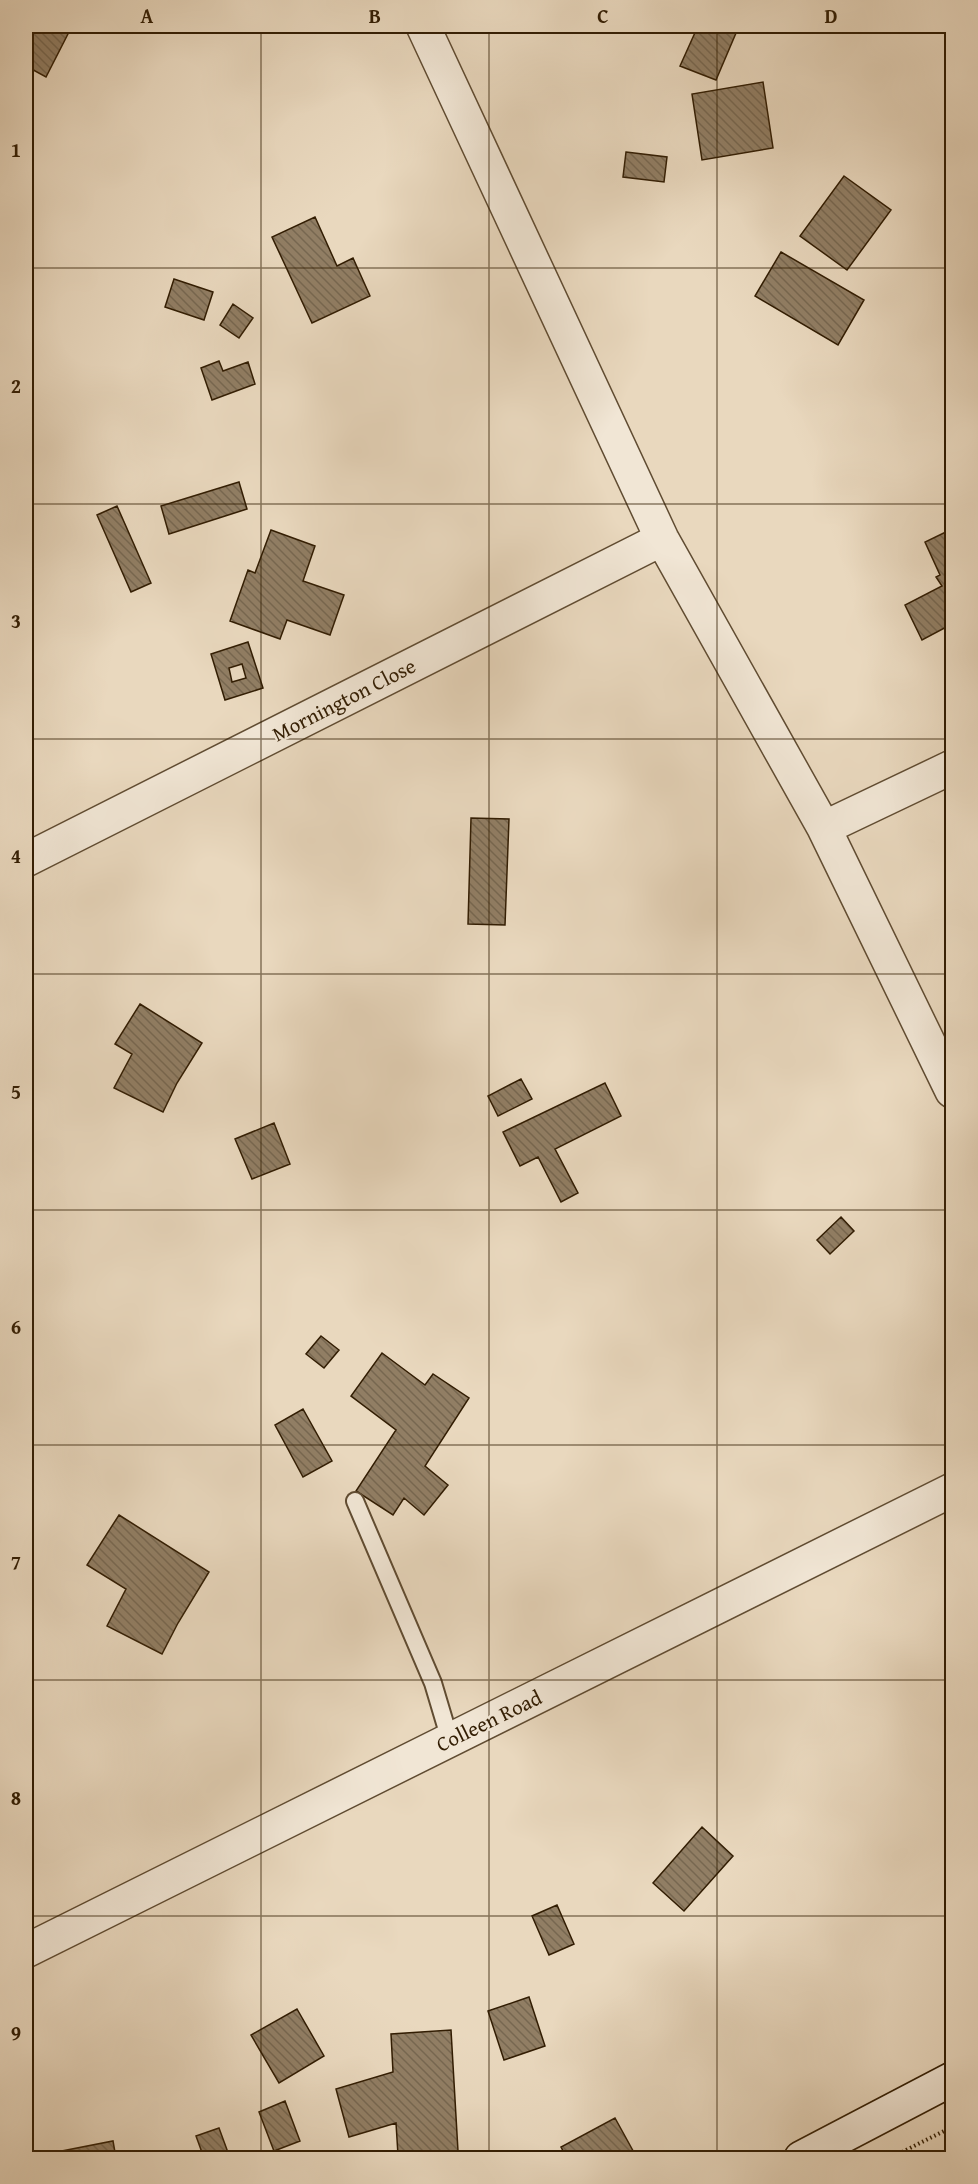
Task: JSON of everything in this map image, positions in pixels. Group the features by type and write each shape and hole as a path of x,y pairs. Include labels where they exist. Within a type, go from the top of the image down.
{"street":[{"path":"423,26 662,540 824,828 952,1090"},
{"name":"Mornington Close","path":"26,860 662,540"},
{"path":"824,828 952,767"},
{"name":"Colleen Road","path":"26,1951 952,1490"},
{"path":"801,2158 952,2079"}],"lane":[{"path":"356,1502 433,1683 450,1740"}],"path":[{"path":"890,2158 952,2127"}],"building":[{"path":"26,26 72,26 46,77 26,66"},
{"path":"698,26 739,26 716,80 680,66"},
{"path":"763,82 773,148 702,160 692,94"},
{"path":"626,152 667,157 664,182 623,177"},
{"path":"844,176 891,210 847,270 800,236"},
{"path":"315,217 337,266 353,258 370,296 312,323 272,237"},
{"path":"781,252 864,300 838,345 755,296"},
{"path":"174,279 213,292 204,320 165,307"},
{"path":"233,304 253,318 239,338 220,325"},
{"path":"219,361 223,371 248,362 255,384 212,400 201,368"},
{"path":"239,482 247,509 169,534 161,506"},
{"path":"117,506 151,583 131,592 97,515"},
{"path":"952,529 952,624 922,640 905,605 942,586 936,577 940,575 925,542"},
{"path":"271,530 315,546 303,581 344,595 330,635 287,620 280,639 230,621 248,570 255,573"},
{"path":"248,642 263,688 225,700 211,654","holes":["242,664 246,678 232,682 229,668"]},
{"path":"471,818 509,819 505,925 468,924"},
{"path":"140,1004 202,1043 177,1083 163,1112 114,1088 132,1054 115,1044"},
{"path":"521,1079 532,1099 498,1116 488,1096"},
{"path":"605,1083 621,1116 555,1149 578,1193 561,1202 538,1157 520,1166 503,1132"},
{"path":"274,1123 290,1164 252,1179 235,1139"},
{"path":"841,1217 854,1231 830,1254 817,1240"},
{"path":"321,1336 339,1350 324,1368 306,1354"},
{"path":"382,1353 425,1385 433,1374 469,1398 425,1466 448,1485 424,1515 404,1498 393,1515 356,1491 396,1430 351,1396"},
{"path":"303,1409 332,1461 303,1477 275,1425"},
{"path":"119,1515 209,1572 162,1654 107,1626 126,1589 87,1565"},
{"path":"702,1827 733,1856 684,1911 653,1883"},
{"path":"557,1905 574,1944 549,1955 532,1916"},
{"path":"529,1997 545,2046 504,2060 488,2011"},
{"path":"297,2009 324,2056 279,2083 251,2035"},
{"path":"451,2030 458,2151 398,2155 396,2123 349,2137 336,2089 393,2072 391,2034"},
{"path":"285,2101 300,2141 274,2151 259,2112"},
{"path":"615,2118 637,2158 567,2158 561,2147"},
{"path":"219,2128 230,2158 204,2158 196,2136"},
{"path":"113,2141 116,2158 26,2158"}]}
